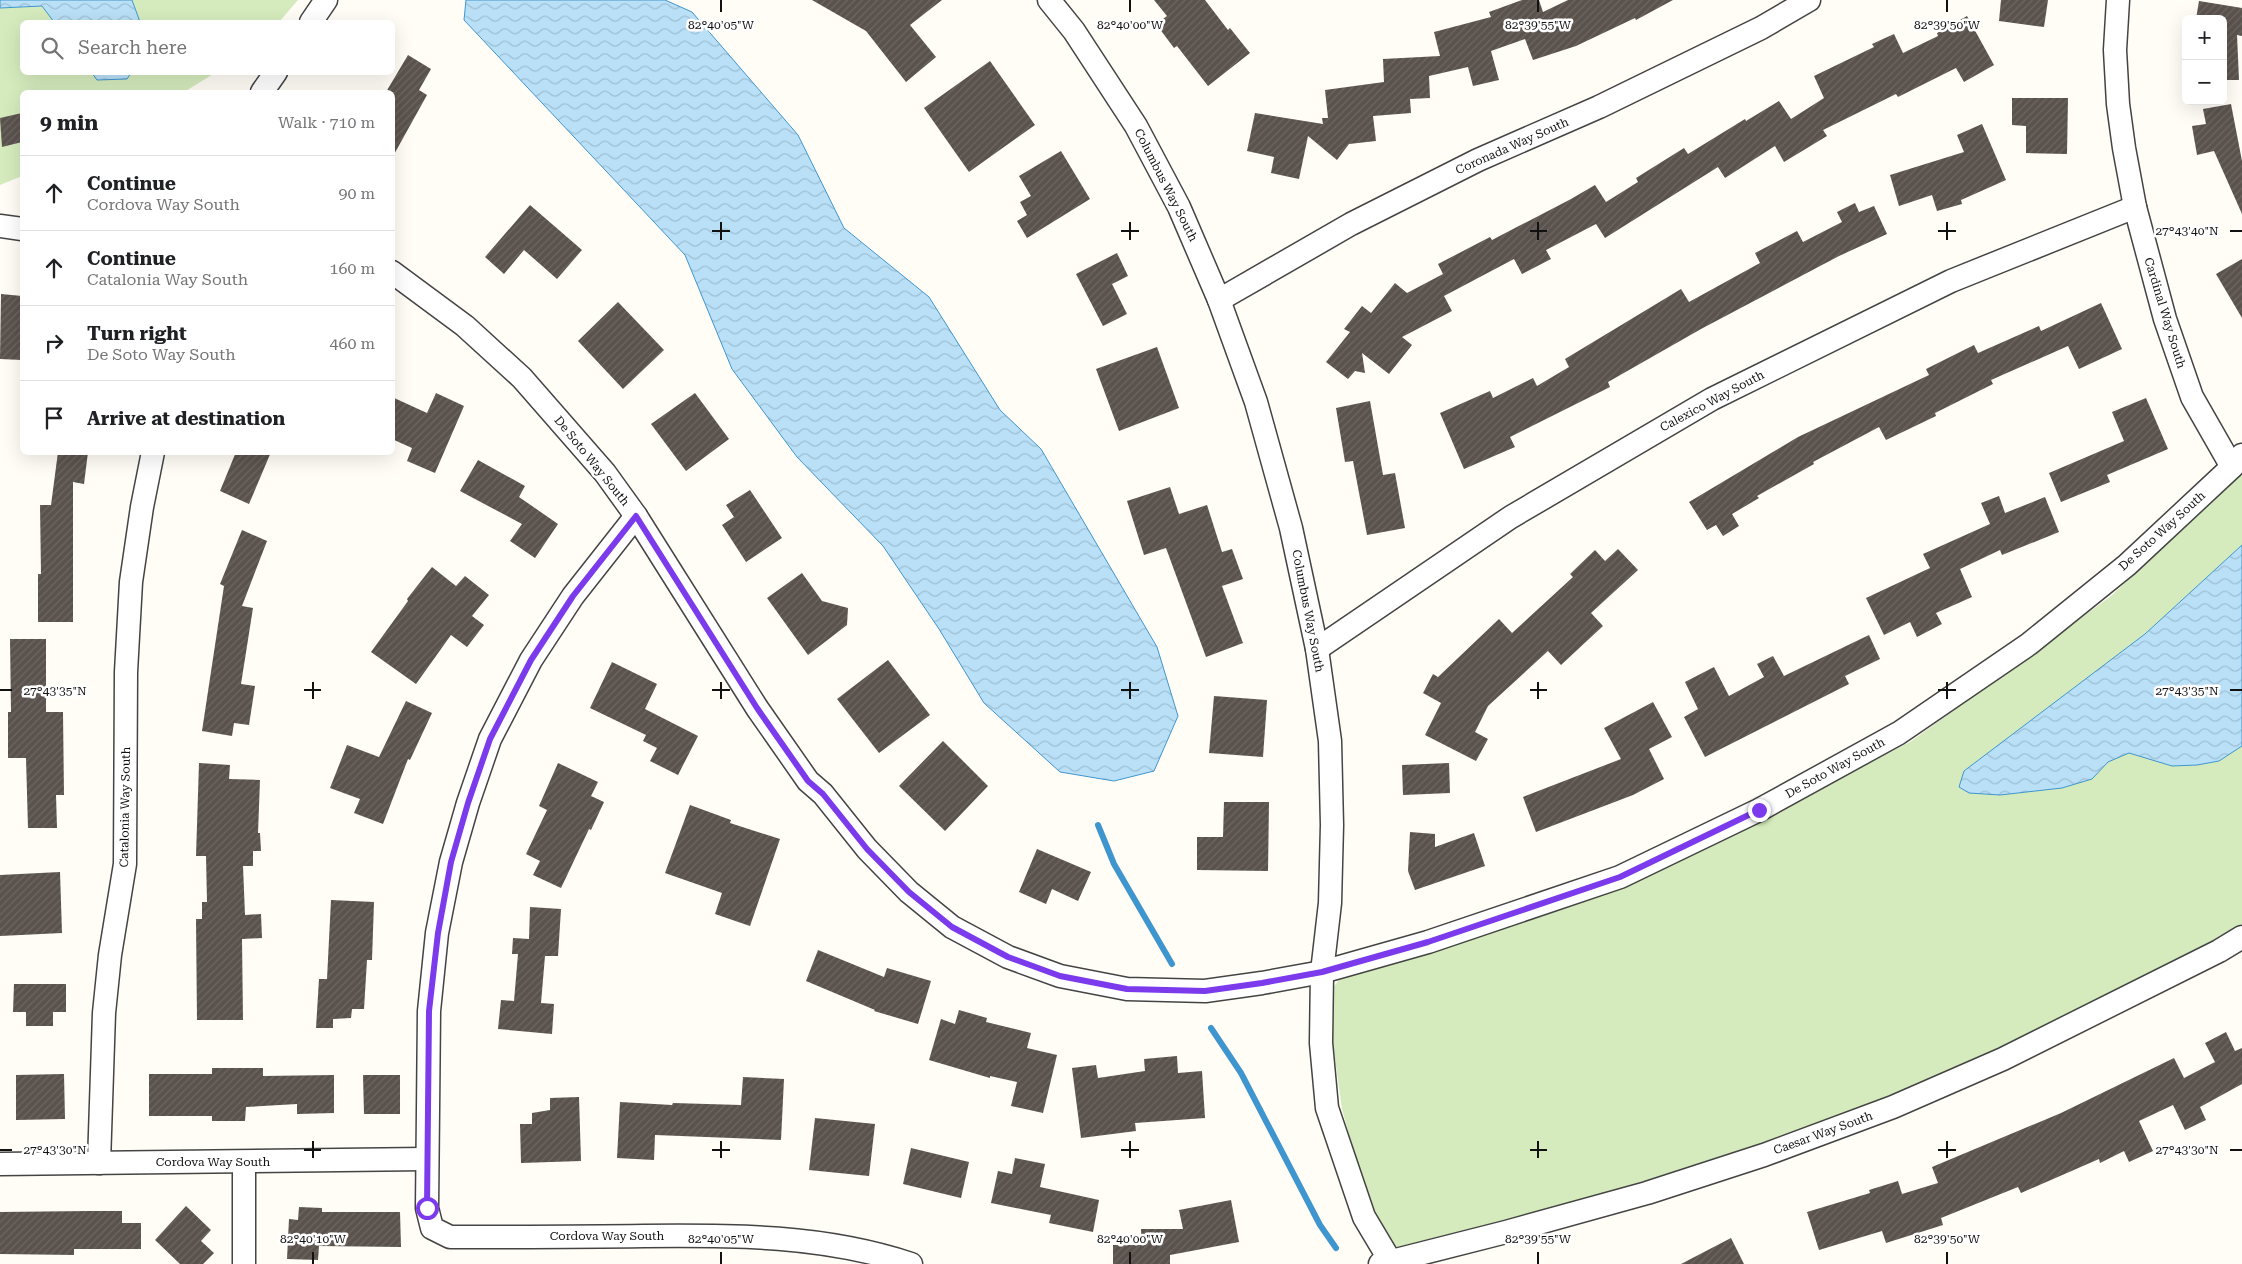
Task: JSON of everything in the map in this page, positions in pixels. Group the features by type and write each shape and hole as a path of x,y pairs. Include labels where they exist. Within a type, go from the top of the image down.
{"street":[{"path":"312,20 326,0"},
{"name":"Columbus Way South","path":"1049,0 1074,31 1136,126 1180,207 1220,300 1256,402 1289,519 1317,649 1330,740 1332,826 1330,903 1322,972 1321,1043 1327,1108 1364,1217 1387,1263"},
{"name":"Coronada Way South","path":"1220,300 1368,215 1478,160 1599,107 1710,53 1761,28 1809,0"},
{"name":"Cardinal Way South","path":"2118,0 2115,50 2118,104 2124,148 2135,206 2164,319 2192,397 2237,461"},
{"path":"263,90 274,75"},
{"name":"Calexico Way South","path":"1317,649 1511,517 1712,399 1951,281 2135,206"},
{"path":"0,226 20,229"},
{"name":"De Soto Way South","path":"395,274 465,326 522,378 605,473 636,516 757,708 808,781 823,794 879,862 909,892 952,927 1008,957 1060,976 1127,989 1205,991 1322,972 1428,942 1620,877 1759,810 1898,733 2029,644 2126,565 2237,461"},
{"name":"Catalonia Way South","path":"99,1163 104,1013 110,955 125,864 126,672 132,582 142,507 152,455"},
{"name":"Cordova Way South","path":"636,516 568,604 531,660 490,739 468,803 451,862 438,933 429,1011 426,1159 427,1208 432,1228 450,1238 730,1236 813,1241 886,1256 911,1264"},
{"name":"Caesar Way South","path":"1387,1263 1647,1193 1764,1155 1893,1107 2011,1055 2219,951 2242,937"},
{"name":"Cordova Way South","path":"0,1164 426,1159"},
{"path":"244,1162 244,1264"}],"green space":[{"path":"132,0 298,0 281,20 139,20"},
{"path":"42,6 52,20 20,20 20,75 94,75 98,80 127,79 130,75 212,75 187,90 20,90 20,177 0,185 0,8"},
{"path":"2242,468 2242,924 2214,941 2014,1040 1933,1078 1832,1120 1708,1163 1646,1182 1394,1248 1375,1215 1373,1205 1361,1178 1342,1109 1332,1038 1332,989 1342,976 1734,834 1910,742 2111,596"}],"water":[{"path":"0,0 132,0 139,20 52,20 42,6 0,8"},
{"path":"466,0 665,0 692,12 798,135 844,228 929,297 1000,410 1041,449 1157,647 1178,716 1154,771 1114,781 1060,772 984,703 939,629 883,546 797,457 732,369 685,255 464,20"},
{"path":"93,75 130,75 127,79 97,80"},
{"path":"2242,545 2242,746 2219,761 2197,765 2172,766 2129,753 2108,762 2092,779 2062,788 2000,795 1969,793 1959,787 1964,771 2145,634"}],"building":[{"path":"812,0 942,0 910,25 936,57 906,82 866,31"},
{"path":"1154,0 1205,0 1228,30 1230,28 1250,53 1208,86 1177,46 1174,48 1156,24 1167,16"},
{"path":"1522,0 1539,0 1543,12 1568,0 1673,0 1636,20 1635,18 1576,46 1533,60 1525,39 1491,51 1499,80 1473,86 1468,67 1429,76 1430,98 1410,99 1411,113 1373,116 1376,141 1349,144 1337,160 1308,136 1299,179 1271,173 1274,157 1247,151 1255,113 1323,124 1322,118 1328,118 1325,90 1384,82 1383,59 1440,56 1434,32 1491,17 1489,12"},
{"path":"2001,0 2048,0 2044,27 1999,21"},
{"path":"2199,1 2242,8 2242,36 2237,35 2239,80 2227,80 2227,15 2197,15"},
{"path":"1967,16 1994,65 1964,82 1956,68 1898,97 1896,94 1823,130 1827,136 1784,162 1775,146 1725,178 1718,167 1605,238 1596,224 1546,250 1551,259 1522,274 1514,259 1444,296 1452,311 1402,337 1412,345 1389,374 1362,353 1365,373 1355,371 1348,379 1326,362 1350,332 1344,329 1362,306 1371,313 1395,283 1407,293 1443,274 1438,264 1490,237 1492,240 1595,185 1606,202 1638,182 1636,178 1684,148 1688,154 1745,119 1746,121 1779,101 1791,119 1824,98 1814,76 1874,47 1872,44 1894,34 1903,53 1938,36 1937,33"},
{"path":"408,55 431,69 419,90 427,95 395,153 395,90 387,90"},
{"path":"990,61 1035,125 969,172 924,108"},
{"path":"2012,98 2068,98 2067,154 2026,153 2026,126 2012,125"},
{"path":"2231,104 2242,161 2242,214 2214,151 2197,155 2192,126 2206,124 2203,109"},
{"path":"20,113 20,142 2,147 0,118"},
{"path":"1982,124 2006,180 1961,200 1962,204 1937,211 1932,195 1899,206 1890,175 1964,152 1957,135"},
{"path":"1061,151 1090,199 1027,238 1017,221 1027,215 1020,202 1031,196 1019,176"},
{"path":"1855,203 1859,212 1874,206 1887,234 1839,256 1701,329 1608,382 1610,387 1510,437 1515,447 1464,469 1440,413 1490,391 1493,398 1533,378 1537,386 1569,367 1565,359 1681,289 1689,302 1760,263 1755,253 1797,231 1803,242 1842,222 1837,212"},
{"path":"530,205 582,250 557,279 524,250 504,274 485,257"},
{"path":"1117,253 1128,276 1112,284 1127,314 1103,326 1076,274"},
{"path":"2242,259 2242,318 2216,274"},
{"path":"1,294 20,296 20,360 0,359"},
{"path":"618,302 664,350 623,389 578,341"},
{"path":"2101,303 2122,349 2079,369 2068,346 1991,380 1993,384 1935,413 1936,416 1886,440 1879,427 1813,462 1814,464 1757,496 1759,498 1732,514 1739,526 1723,536 1716,525 1707,530 1689,502 1798,437 1929,375 1926,369 1974,345 1978,353 2039,326 2041,331"},
{"path":"1157,347 1179,408 1119,431 1096,369"},
{"path":"436,393 464,406 435,473 407,461 412,448 395,440 395,398 427,413"},
{"path":"695,393 729,439 686,471 651,424"},
{"path":"2146,398 2168,449 2107,475 2110,482 2061,502 2049,473 2124,441 2112,412"},
{"path":"1370,401 1383,475 1395,473 1405,528 1367,535 1353,461 1345,462 1336,408"},
{"path":"58,455 88,455 84,484 73,482 73,622 38,622 38,574 41,574 40,505 51,505"},
{"path":"235,455 270,455 249,504 220,491"},
{"path":"478,460 525,486 519,497 558,524 535,558 510,541 522,524 460,491"},
{"path":"1170,487 1179,514 1207,505 1222,552 1232,549 1243,579 1222,586 1243,643 1206,657 1166,548 1144,555 1127,501"},
{"path":"750,490 782,538 746,562 722,525 734,517 726,505"},
{"path":"1999,496 2005,513 2045,497 2059,532 2002,555 2000,550 1960,569 1972,597 1936,613 1942,624 1917,637 1910,622 1884,635 1866,598 1930,568 1923,554 1990,524 1981,503"},
{"path":"242,530 267,541 242,606 253,608 241,684 255,686 249,725 234,723 232,736 202,731 224,586 220,584"},
{"path":"1618,549 1638,570 1591,613 1603,626 1561,665 1548,651 1488,706 1475,732 1488,739 1476,761 1425,735 1441,703 1423,693 1433,674 1438,677 1499,619 1512,633 1573,577 1570,574 1595,550 1605,561"},
{"path":"432,567 456,586 465,576 489,595 472,616 484,625 467,647 451,635 416,684 371,652 408,601 407,599"},
{"path":"802,573 822,601 848,608 847,625 808,655 767,598"},
{"path":"1869,635 1880,659 1845,676 1849,684 1705,757 1684,717 1698,709 1685,682 1714,667 1729,696 1764,677 1757,664 1773,656 1784,676"},
{"path":"10,639 46,639 46,712 63,712 64,795 56,795 57,828 28,828 26,758 8,758 8,712 11,712"},
{"path":"888,660 930,715 879,753 837,699"},
{"path":"612,662 657,684 645,709 698,736 678,775 650,761 657,748 643,741 646,735 590,708"},
{"path":"1214,696 1267,700 1263,757 1209,753"},
{"path":"406,701 432,713 410,760 408,759 383,824 354,813 360,799 330,788 347,745 379,757"},
{"path":"1653,702 1672,737 1649,749 1664,779 1633,795 1536,832 1523,797 1621,759 1604,728"},
{"path":"943,741 988,786 945,831 899,786"},
{"path":"199,763 230,765 229,779 260,780 258,833 260,833 261,851 253,851 253,866 243,866 245,915 261,914 262,938 242,939 243,1020 197,1020 196,919 202,919 202,902 207,902 206,856 196,856"},
{"path":"558,763 598,782 591,796 604,802 561,888 533,875 540,861 526,854 547,810 539,806"},
{"path":"1449,763 1450,793 1403,795 1402,765"},
{"path":"1224,802 1269,802 1268,871 1197,870 1197,837 1223,837"},
{"path":"690,805 731,820 730,823 780,839 750,926 715,914 722,893 665,873"},
{"path":"1410,832 1435,834 1435,847 1474,833 1485,866 1415,890 1408,871"},
{"path":"1037,849 1091,872 1078,901 1052,889 1046,904 1019,892"},
{"path":"60,872 62,933 0,936 0,875"},
{"path":"331,900 374,902 372,960 367,960 364,1009 352,1009 351,1018 333,1019 333,1028 316,1028 319,979 327,979"},
{"path":"530,907 561,909 558,956 545,956 541,1003 554,1004 552,1034 498,1029 501,1000 514,1001 518,954 512,954 513,938 529,939"},
{"path":"818,950 884,977 887,968 931,981 918,1024 874,1011 806,981"},
{"path":"14,984 66,984 66,1012 53,1012 53,1026 26,1026 26,1012 13,1012"},
{"path":"959,1010 987,1018 986,1022 1031,1033 1027,1048 1057,1055 1043,1113 1011,1106 1017,1082 990,1076 990,1078 929,1060 941,1019 955,1024"},
{"path":"2226,1032 2235,1051 2242,1048 2242,1084 2200,1107 2206,1120 2185,1130 2173,1105 2139,1121 2153,1151 2129,1162 2124,1151 2100,1163 2099,1159 2021,1193 2018,1187 1941,1218 1943,1225 1886,1243 1882,1231 1819,1250 1807,1212 1870,1193 1869,1190 1898,1181 1902,1194 1938,1183 1932,1167 2061,1113 2174,1058 2184,1078 2215,1062 2205,1043"},
{"path":"1177,1056 1178,1073 1202,1071 1205,1118 1135,1123 1136,1131 1081,1138 1072,1068 1096,1065 1098,1078 1145,1071 1144,1059"},
{"path":"212,1068 263,1068 263,1076 334,1075 334,1113 297,1114 297,1104 246,1107 245,1121 212,1121 212,1116 149,1116 149,1074 212,1074"},
{"path":"64,1074 65,1119 16,1120 16,1075"},
{"path":"363,1075 400,1075 400,1114 364,1114"},
{"path":"743,1077 784,1079 781,1140 655,1135 654,1160 617,1158 620,1102 672,1105 673,1103 741,1105"},
{"path":"579,1097 581,1161 521,1163 520,1124 532,1124 532,1113 550,1110 550,1098"},
{"path":"815,1118 875,1124 869,1176 809,1170"},
{"path":"911,1148 969,1162 961,1198 903,1184"},
{"path":"1015,1158 1045,1164 1040,1187 1099,1200 1093,1232 1049,1223 1051,1215 991,1203 998,1171 1012,1174"},
{"path":"1231,1200 1239,1242 1170,1255 1170,1264 1113,1264 1113,1245 1142,1245 1141,1229 1183,1229 1179,1210"},
{"path":"186,1206 211,1230 201,1241 214,1253 203,1264 180,1264 155,1240"},
{"path":"299,1207 322,1208 322,1212 400,1212 401,1247 319,1246 318,1260 287,1259 289,1219 298,1220"},
{"path":"122,1211 122,1223 141,1223 141,1249 74,1249 74,1255 0,1254 0,1212"},
{"path":"1731,1238 1744,1264 1681,1264"}],"waterway":[{"path":"1098,825 1114,864 1172,964"},
{"path":"1211,1028 1241,1073 1320,1225 1336,1248"}],"route":[{"path":"427,1208 429,1011 438,933 451,862 468,803 490,739 531,660 573,596 636,516 757,708 808,781 823,794 867,849 909,892 952,927 1008,957 1060,976 1127,989 1205,991 1322,972 1428,942 1620,877 1759,810"}]}
